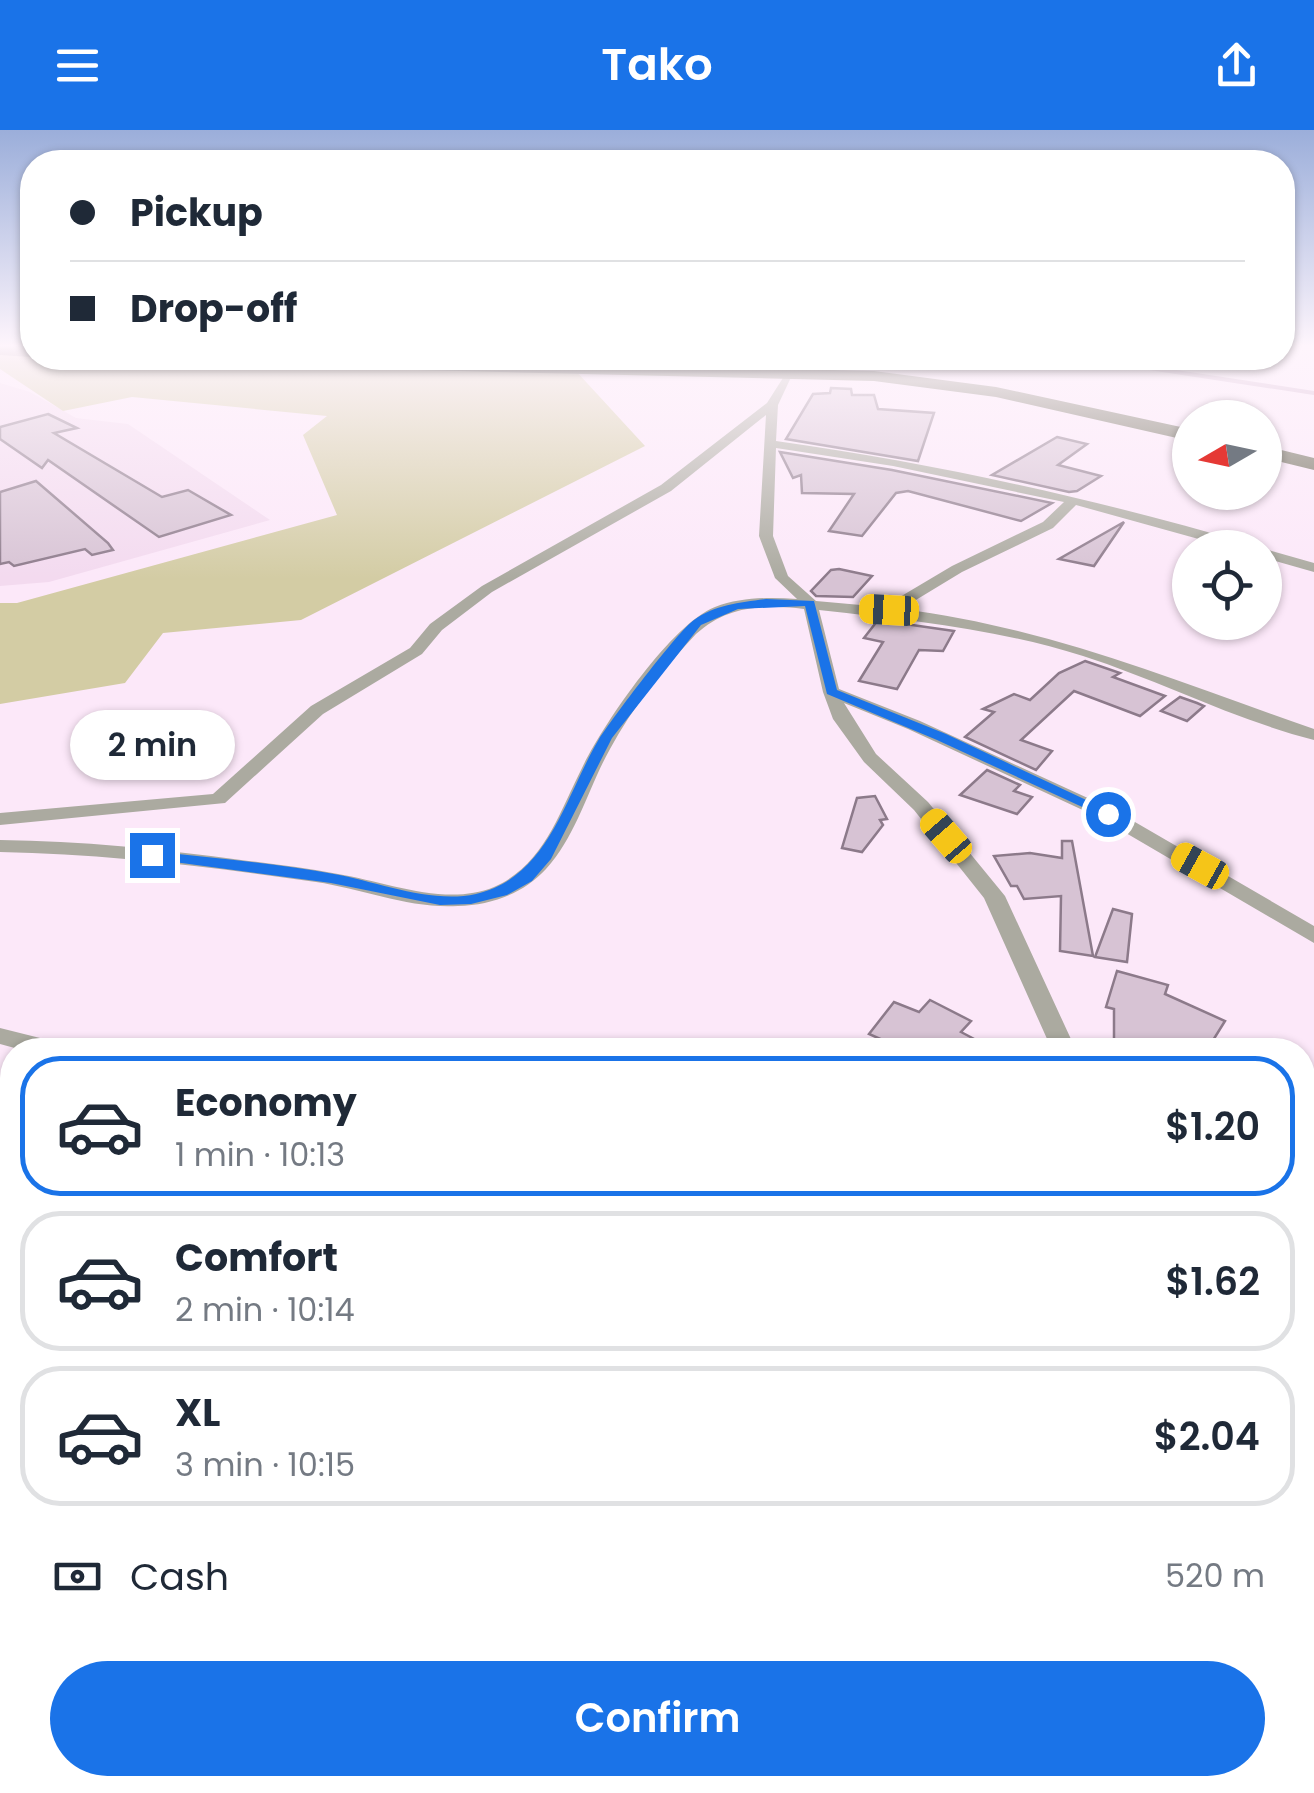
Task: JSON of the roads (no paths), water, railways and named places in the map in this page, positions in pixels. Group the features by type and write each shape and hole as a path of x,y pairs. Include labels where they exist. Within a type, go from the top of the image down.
{"highway":[{"path":"1136,424 1172,431"},
{"path":"1282,456 1314,464"}],"street":[{"path":"0,820 218,799 317,710 416,650 436,627 487,589 666,488 748,424"},
{"path":"772,424 767,523 770,552 782,578 810,603 831,692 854,738 921,806 994,896 1059,1038"},
{"path":"773,444 924,466 1074,499 1184,530"},
{"path":"889,610 956,570 1048,525 1074,499"},
{"path":"1282,558 1314,568"},
{"path":"0,846 61,846 183,858 331,878 440,900 471,900 501,892 526,878 546,856 606,738 697,622 736,606 810,603 889,610 1002,629 1063,645 1314,736"},
{"path":"831,692 962,746 1108,814 1314,936"}]}
